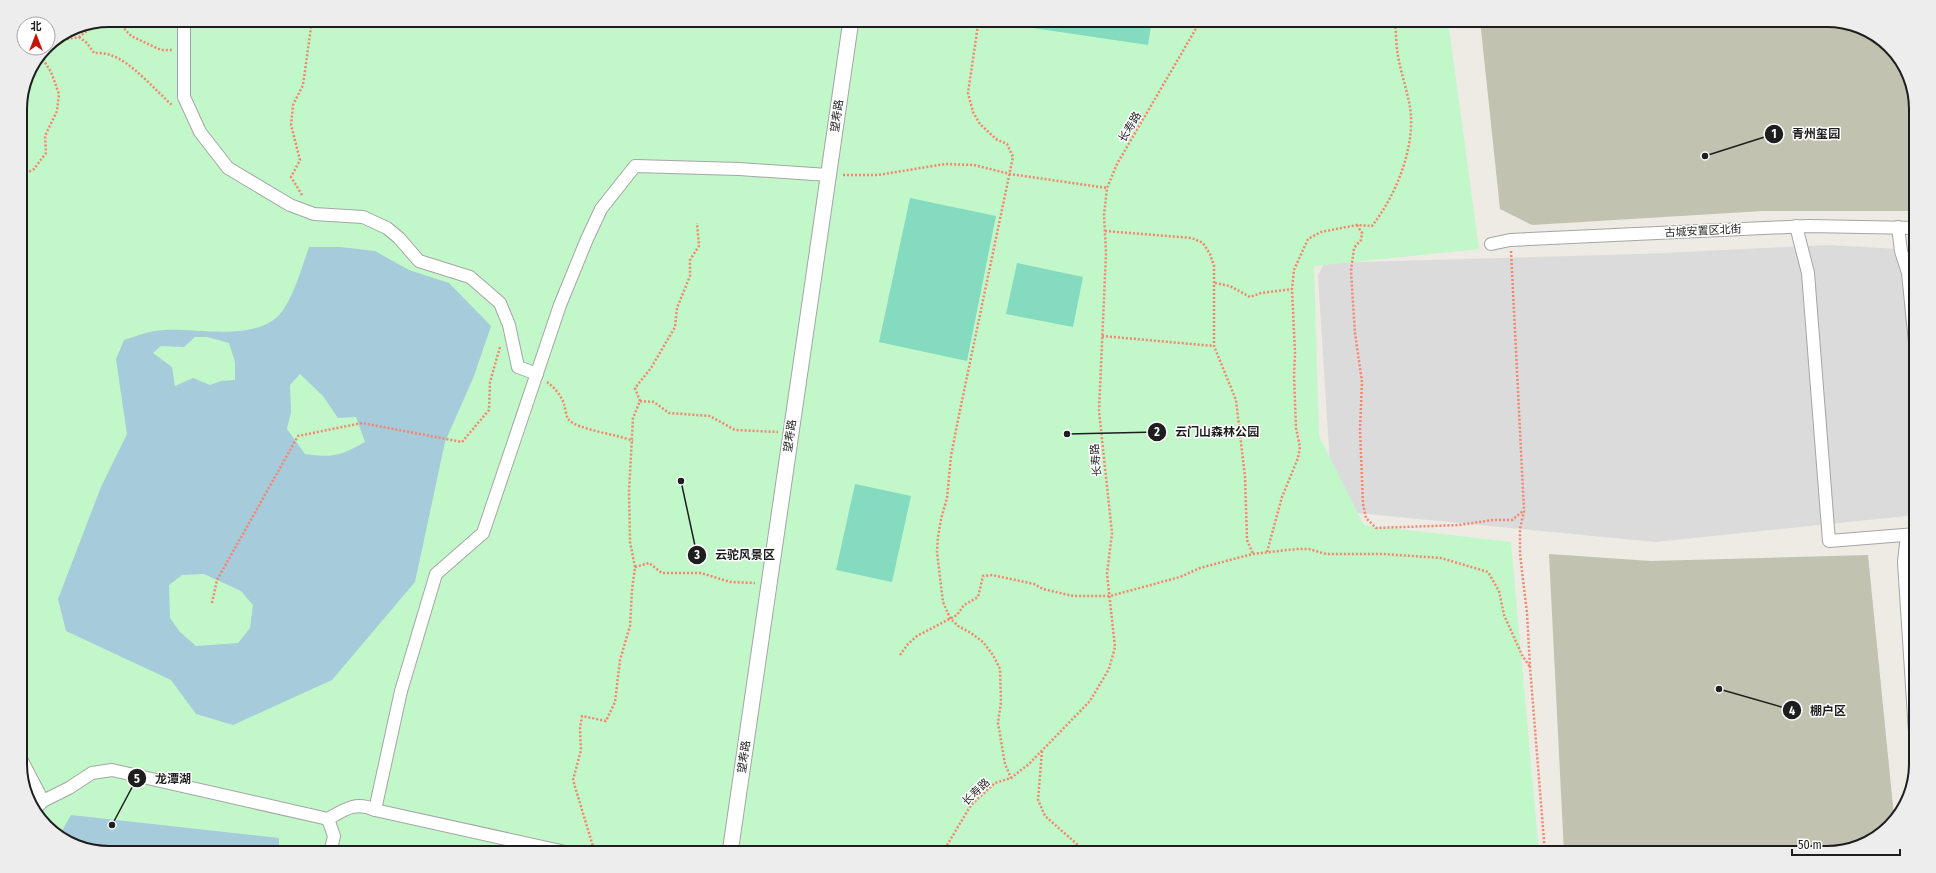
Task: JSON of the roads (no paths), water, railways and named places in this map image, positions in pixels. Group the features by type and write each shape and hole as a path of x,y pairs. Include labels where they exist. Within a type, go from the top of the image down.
{"street":[{"path":"184,27 184,97 200,132 228,168 290,205 314,214 363,217 387,228 399,238 419,261 470,277 500,303 509,325 518,367 537,374"},
{"name":"望寿路","path":"731,846 850,27"},
{"path":"375,810 401,691 436,574 483,533 560,305 601,209 636,166 739,169 828,175"},
{"path":"1796,226 1808,273 1829,541 1909,535"},
{"name":"古城安置区北街","path":"1491,244 1510,240 1796,226 1909,228"},
{"path":"1898,227 1901,251 1908,273 1909,283"},
{"path":"1909,543 1904,562 1909,640"},
{"path":"38,806 43,801 69,788 92,773 112,770 328,819 350,806 367,806 375,810 538,846"},
{"path":"27,771 43,801"},
{"path":"328,819 334,836 332,846"}],"water":[{"path":"309,247 341,247 375,251 409,270 449,283 491,326 474,376 445,442 415,582 332,680 233,725 196,714 171,680 66,631 58,599 101,487 127,434 116,359 124,340 160,330 231,332 262,326 275,319 285,307 296,285","holes":["195,337 207,337 229,343 235,362 235,380 221,381 210,385 193,378 175,386 172,367 153,353 161,346 184,347","300,374 323,396 338,418 356,417 365,442 336,455 323,456 305,454 287,429 291,412 290,385","204,574 241,591 253,605 250,628 238,643 196,646 180,632 170,618 169,585 182,575"]},
{"path":"71,815 279,838 279,846 104,846 78,840 62,831"}],"place":[{"name":"青州玺园","path":"1705,156"},
{"name":"云门山森林公园","path":"1067,434"},
{"name":"云驼风景区","path":"681,481"},
{"name":"棚户区","path":"1719,689"},
{"name":"龙潭湖","path":"112,825"}]}
